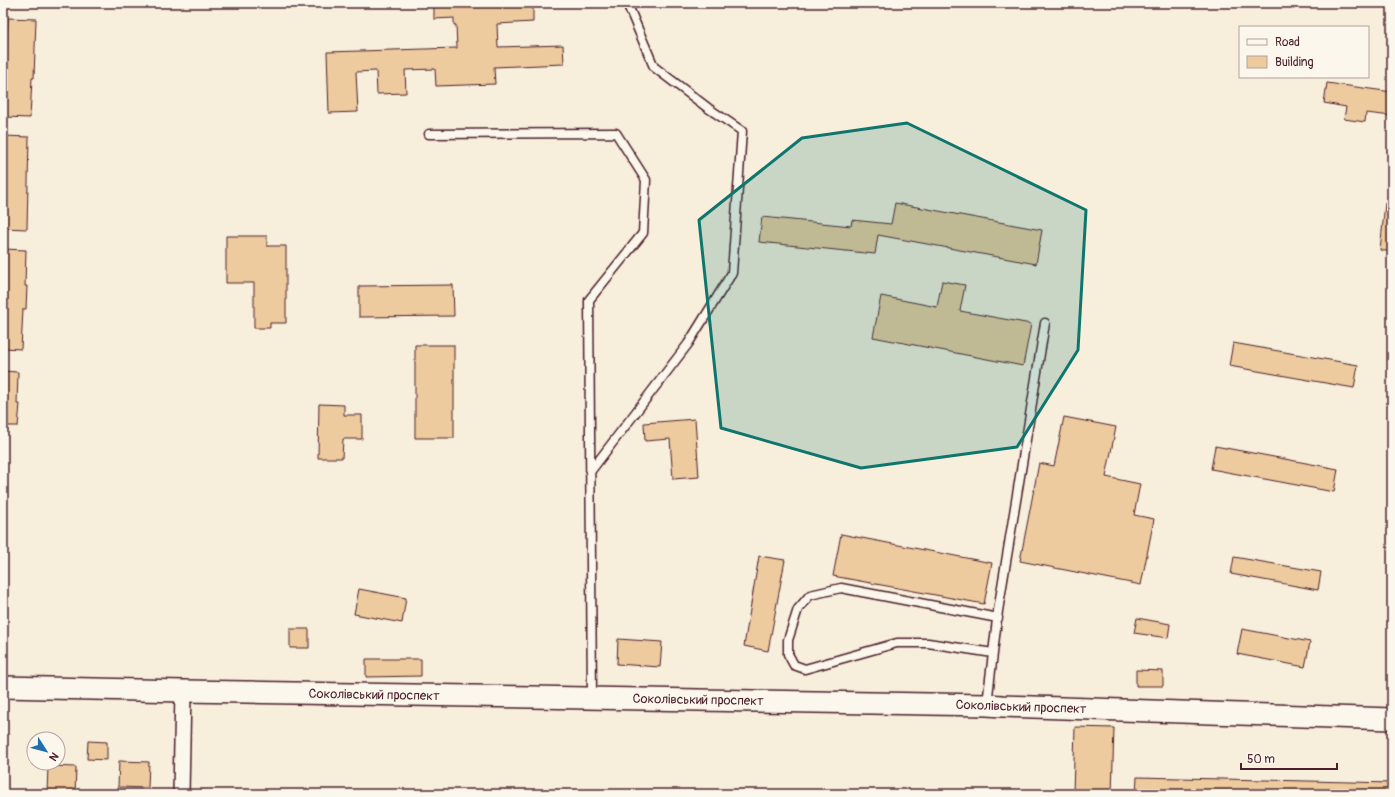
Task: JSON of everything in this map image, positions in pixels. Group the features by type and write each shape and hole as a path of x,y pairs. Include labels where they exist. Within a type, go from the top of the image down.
{"street":[{"name":"Соколівський проспект","path":"3,687 987,705 1010,707 1392,719"},
{"path":"181,794 183,691"}],"lane":[{"path":"590,472 688,344 732,272 742,131 708,108 654,67 627,3"},
{"path":"429,134 616,133 646,180 643,233 589,300 592,698"},
{"path":"987,705 998,618 1045,323"},
{"path":"993,653 928,643 897,643 805,669 794,666 788,654 788,640 798,609 810,595 841,588 998,618"}],"highlighted area":[{"path":"907,123 1086,210 1078,350 1017,447 861,468 721,428 699,220 802,138"}],"building":[{"path":"434,3 533,3 533,22 497,24 498,47 563,45 564,64 494,67 495,84 436,86 435,69 405,70 406,93 377,94 376,71 356,72 358,112 329,113 327,52 457,48 456,25 454,25 454,18 434,19"},
{"path":"8,18 36,19 34,78 32,78 30,118 4,117"},
{"path":"1327,83 1392,92 1392,116 1366,113 1365,122 1344,119 1346,107 1324,103"},
{"path":"3,136 29,137 27,229 3,228"},
{"path":"895,203 1042,230 1036,264 878,235 875,254 759,242 762,217 851,226 852,220 891,224"},
{"path":"1385,203 1392,204 1392,252 1380,250"},
{"path":"226,236 267,236 267,246 286,246 286,323 270,323 270,328 254,328 254,283 226,283"},
{"path":"3,249 26,250 26,309 23,309 21,349 3,348"},
{"path":"942,281 965,285 960,311 1031,324 1023,366 873,337 881,296 937,307"},
{"path":"453,285 454,316 359,317 359,286"},
{"path":"1233,343 1358,365 1354,388 1229,366"},
{"path":"415,345 454,345 454,438 415,438"},
{"path":"3,371 18,372 17,404 20,404 18,426 3,426"},
{"path":"319,404 344,405 344,415 362,415 362,439 343,439 342,458 318,458"},
{"path":"1064,417 1116,427 1106,477 1140,484 1134,515 1154,519 1141,585 1020,561 1039,463 1054,466"},
{"path":"695,419 699,477 673,479 670,439 645,441 644,423"},
{"path":"1215,446 1338,469 1334,492 1211,469"},
{"path":"841,534 992,563 984,604 833,576"},
{"path":"759,556 785,560 768,651 744,646"},
{"path":"1234,557 1321,572 1318,590 1231,574"},
{"path":"359,589 406,598 402,623 354,614"},
{"path":"1137,618 1170,624 1168,638 1134,633"},
{"path":"290,629 309,629 309,648 290,648"},
{"path":"1242,629 1310,642 1305,667 1237,654"},
{"path":"618,639 662,642 660,667 617,664"},
{"path":"366,659 421,659 421,676 366,677"},
{"path":"1136,670 1163,671 1163,686 1136,686"},
{"path":"1075,727 1114,728 1112,794 1073,794"},
{"path":"88,741 107,742 107,760 87,759"},
{"path":"119,761 149,762 148,788 118,787"},
{"path":"66,767 76,767 75,794 47,793 48,771 66,771"},
{"path":"1137,777 1392,783 1392,794 1136,794"}]}
